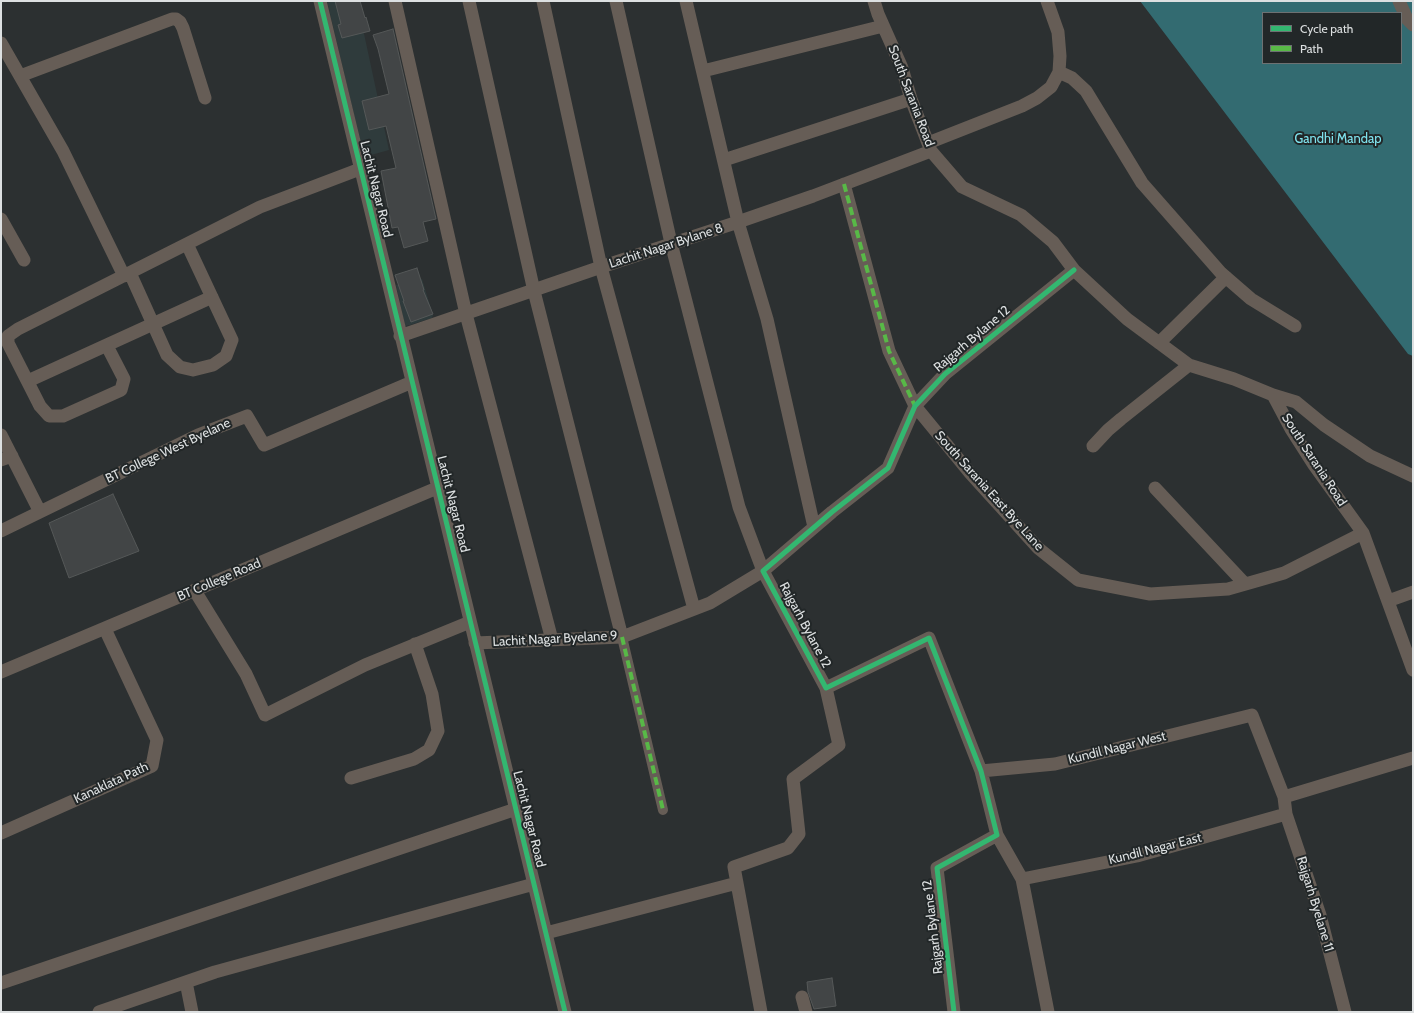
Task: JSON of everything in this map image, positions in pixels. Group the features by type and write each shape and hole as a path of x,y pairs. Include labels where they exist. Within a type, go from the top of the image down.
{"street":[{"name":"Lachit Nagar Road","path":"320,1 565,1012"},
{"path":"395,1 466,314 552,640"},
{"path":"469,1 534,291 622,637 663,810"},
{"path":"543,1 601,267 694,609"},
{"path":"616,1 672,243 738,507 763,570"},
{"path":"686,1 738,222 767,319 814,527"},
{"name":"South Sarania Road","path":"874,1 883,26 902,68 911,99 929,147 962,186 1021,215 1053,242 1074,270 1127,319 1189,365 1234,379 1273,395 1291,429 1314,465 1363,533 1413,670"},
{"path":"1047,1 1058,32 1060,56 1059,72 1072,78 1086,91 1142,183 1198,248 1226,277 1251,299 1295,326"},
{"path":"1399,1 1407,19 1413,25"},
{"path":"20,76 172,19 176,19 180,22 183,28 205,98"},
{"path":"703,71 883,26"},
{"path":"1,43 63,151 154,325 167,355 180,367 193,370 213,365 226,356 232,340 187,244"},
{"name":"Lachit Nagar Bylane 8","path":"400,336 738,222 844,184 1022,106 1037,98 1051,87 1059,72"},
{"path":"724,160 911,99"},
{"path":"107,346 124,379 121,390 63,416 50,416 40,406 8,343 8,336 18,329 260,207 360,169"},
{"name":"South Sarania East Bye Lane","path":"844,184 889,351 915,406 970,473 1038,548 1078,580 1150,594 1228,590 1284,572 1363,533"},
{"path":"1,219 24,260"},
{"name":"Rajgarh Bylane 12","path":"954,1012 937,868 997,835 981,771 929,638 826,688 763,570 888,468 915,406 944,374 1074,270"},
{"path":"1159,343 1226,277"},
{"path":"28,381 212,298"},
{"path":"1094,446 1108,430 1189,365"},
{"name":"BT College West Byelane","path":"1,531 198,435 248,416 264,445 412,382"},
{"path":"1273,395 1296,402 1324,424 1370,456 1413,476"},
{"path":"1,435 6,458 40,512"},
{"name":"BT College Road","path":"1,672 437,488"},
{"path":"1155,488 1245,584"},
{"name":"Lachit Nagar Byelane 9","path":"475,643 622,637 710,603 763,570"},
{"path":"194,591 246,674 265,715 366,664 470,622"},
{"path":"1388,601 1413,592"},
{"name":"Kanaklata Path","path":"1,833 152,766 157,740 105,629"},
{"path":"350,778 414,759 428,750 438,731 432,694 415,644"},
{"path":"761,1012 734,867 788,848 799,834 793,779 839,745 826,688"},
{"name":"Kundil Nagar West","path":"981,771 1055,764 1252,715"},
{"name":"Rajgarh Byelane 11","path":"1252,715 1284,797 1286,814 1320,915 1345,1012"},
{"path":"1284,797 1413,758"},
{"path":"1,982 516,809"},
{"name":"Kundil Nagar East","path":"1022,879 1137,856 1286,814"},
{"path":"997,835 1022,879 1048,1012"},
{"path":"546,933 737,883"},
{"path":"99,1012 215,972 534,884"},
{"path":"186,982 192,1012"},
{"path":"802,997 806,1012"}],"shaded area":[{"path":"327,1 357,1 389,150 364,157"},
{"path":"422,279 433,315 432,318 405,326 396,285"}],"green space":[{"name":"Gandhi Mandap","path":"1140,1 1413,1 1413,356 1408,354"}],"building":[{"path":"335,1 360,1 370,31 342,38 338,25 341,24"},
{"path":"393,29 436,219 423,222 428,241 404,248 398,227 392,228 381,171 396,168 386,126 369,130 362,101 389,94 373,35"},
{"path":"417,268 423,290 433,314 411,322 395,275"},
{"path":"113,494 139,551 69,578 49,523"},
{"path":"832,978 836,1006 814,1009 808,992 807,982"}],"marked path":[{"path":"844,184 889,351 915,406"},
{"path":"622,637 663,810"}],"cycle path":[{"path":"320,1 565,1012"},
{"path":"954,1012 937,868 997,835 981,771 929,638 826,688 763,571 832,512 888,468 915,406 945,374 1074,270"}]}
